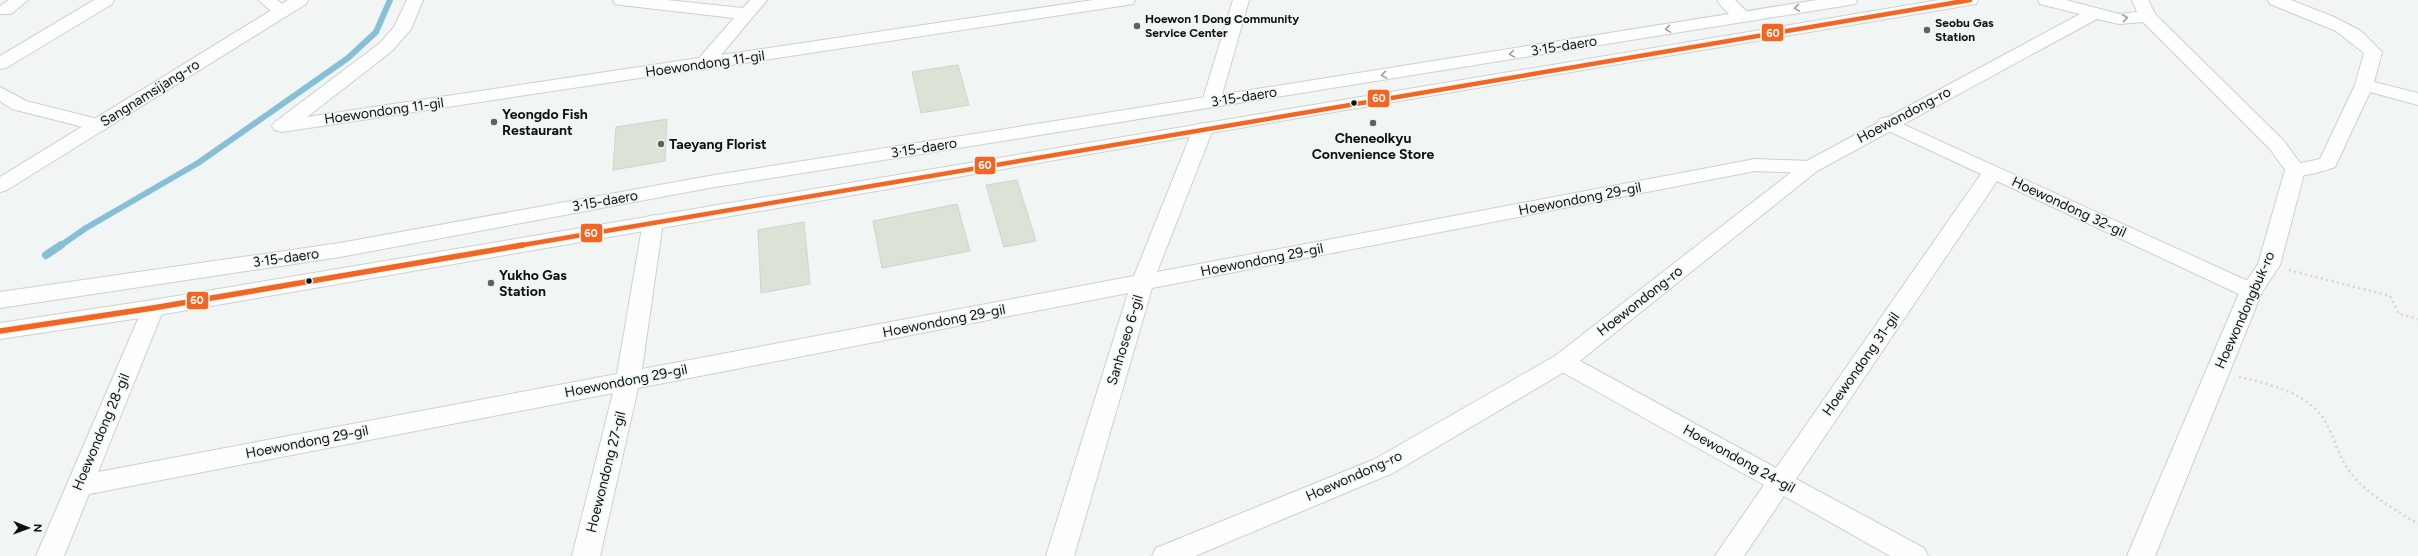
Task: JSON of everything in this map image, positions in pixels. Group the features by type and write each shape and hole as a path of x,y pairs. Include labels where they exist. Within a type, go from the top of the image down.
{"main road":[{"path":"5,10 20,0"},
{"path":"0,64 106,0"},
{"path":"266,0 282,11"},
{"name":"Sangnamsijang-ro","path":"0,186 300,0"},
{"name":"Hoewondong 11-gil","path":"415,0 402,29 386,47 282,126 703,65 1073,4 1127,0"},
{"path":"621,0 747,14"},
{"path":"703,65 759,0"},
{"path":"1211,102 1241,0"},
{"path":"1725,0 1743,17"},
{"name":"3·15-daero","path":"0,300 340,250 709,182 1849,0"},
{"name":"3·15-daero","path":"0,332 153,308 1292,113 1970,0"},
{"path":"2046,0 2119,19 2143,8 2276,145 2295,170 2312,168 2328,162 2364,85 2373,52 2368,45 2349,32 2276,0"},
{"name":"Hoewondong-ro","path":"1166,556 1384,466 1563,362 1810,167 1887,124 2095,13"},
{"path":"2364,85 2418,99"},
{"path":"0,93 19,105 99,125"},
{"name":"Hoewondong 32-gil","path":"1887,124 2251,291"},
{"name":"Sanhoseo 6-gil","path":"1060,556 1142,283 1203,129"},
{"name":"Hoewondong 29-gil","path":"79,486 1755,165 1810,167"},
{"name":"Hoewondongbuk-ro","path":"2141,556 2251,291 2269,265 2295,170"},
{"name":"Hoewondong 31-gil","path":"1729,556 1993,172"},
{"name":"Hoewondong 27-gil","path":"586,556 628,381 653,222"},
{"name":"Hoewondong 28-gil","path":"50,556 153,308"},
{"name":"Hoewondong 24-gil","path":"1563,362 1914,556"}],"path":[{"path":"2269,265 2390,296 2399,314 2418,319"},
{"path":"2217,372 2242,377 2290,394 2313,405 2322,415 2340,456 2350,474 2418,524"}],"building":[{"path":"958,65 969,105 921,113 912,72"},
{"path":"667,119 665,161 613,170 616,127"},
{"path":"1017,180 1036,241 1004,247 986,185"},
{"path":"957,204 970,251 882,268 873,221"},
{"path":"804,222 810,284 761,293 758,230"}],"waterway":[{"path":"60,246 86,228 198,163 348,58 376,32 390,0"},
{"path":"46,255 61,245"}],"transit line":[{"name":"60","path":"0,331 153,308 1292,113 1970,0"}],"place":[{"name":"Hoewon 1 Dong Community Service Center","path":"1137,26"},
{"name":"Seobu Gas Station","path":"1927,30"},
{"name":"Yeongdo Fish Restaurant","path":"494,122"},
{"name":"Cheneolkyu Convenience Store","path":"1373,123"},
{"name":"Taeyang Florist","path":"661,144"},
{"name":"Yukho Gas Station","path":"491,283"}]}
